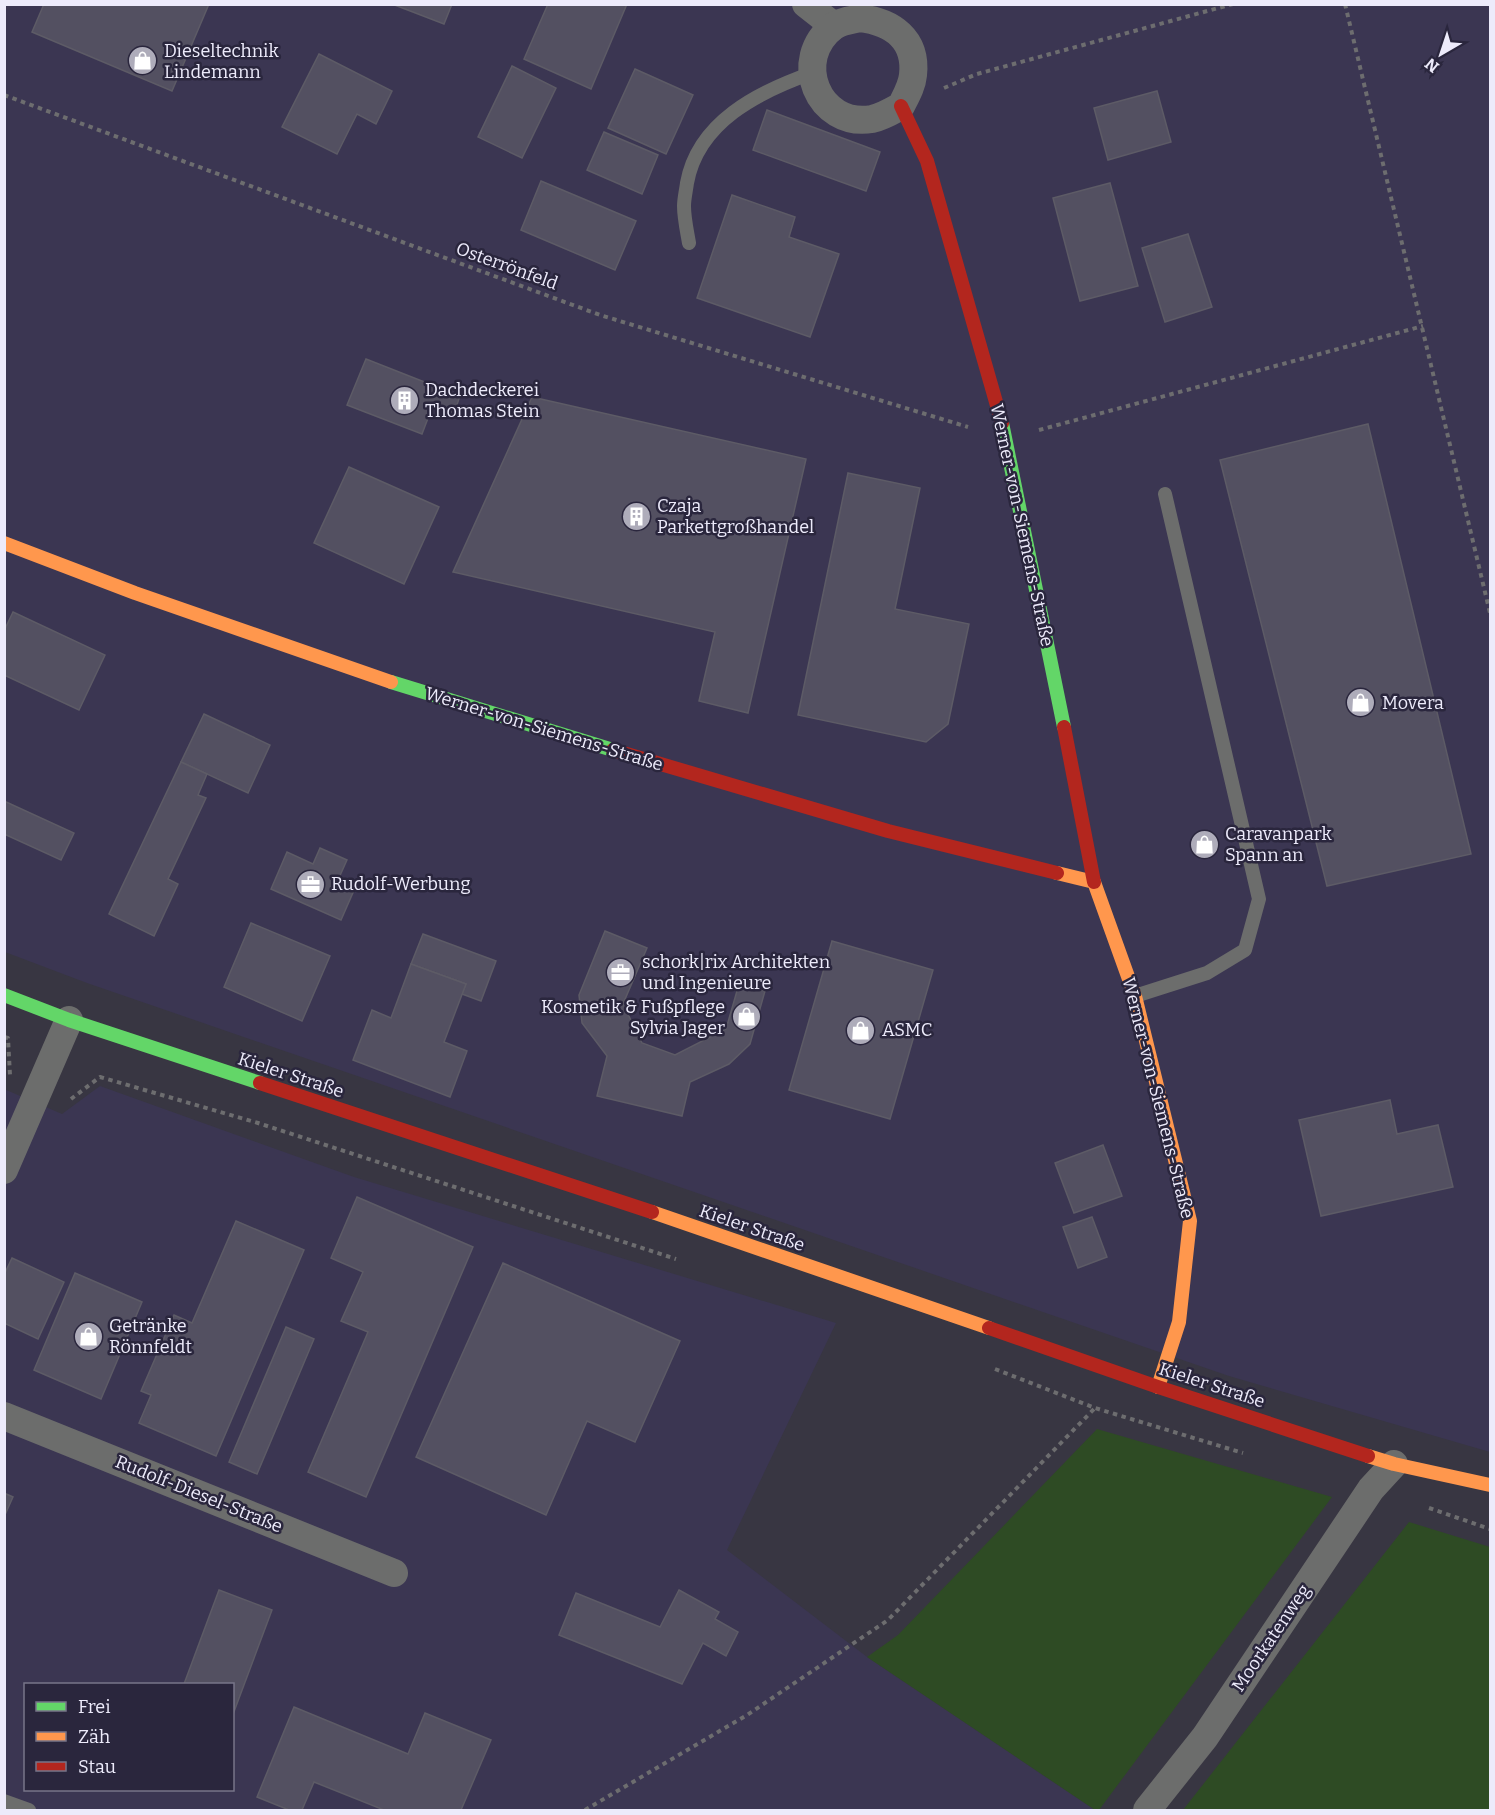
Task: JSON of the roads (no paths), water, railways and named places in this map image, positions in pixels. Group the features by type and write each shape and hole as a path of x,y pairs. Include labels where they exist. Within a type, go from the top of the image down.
{"street":[{"path":"806,4 834,26"},
{"path":"860,18 878,20 893,28 906,40 913,58 913,76 901,106 872,119 854,119 839,114 825,103 815,88 812,73 813,55 821,39 834,26 860,18"},
{"name":"Werner-von-Siemens-Straße","path":"901,106 927,161 1007,439 1094,882 1136,996 1190,1221 1179,1322 1158,1387"},
{"name":"Werner-von-Siemens-Straße","path":"4,543 135,593 391,682 888,831 1094,882"},
{"name":"Kieler Straße","path":"4,995 69,1020 646,1210 1158,1387 1394,1464 1491,1485"},
{"path":"4,1170 69,1020"},
{"name":"Rudolf-Diesel-Straße","path":"4,1416 394,1573"},
{"name":"Moorkatenweg","path":"1147,1810 1205,1737 1371,1489 1394,1464"}],"lane":[{"path":"689,243 684,205 689,174 701,144 730,114 762,93 812,73"},
{"path":"1136,996 1207,973 1245,950 1259,898 1165,494"},
{"path":"4,1801 29,1810"}],"place":[{"name":"Dieseltechnik Lindemann","path":"143,61"},
{"name":"Dachdeckerei Thomas Stein","path":"404,400"},
{"name":"Czaja Parkettgroßhandel","path":"636,516"},
{"name":"Movera","path":"1361,703"},
{"name":"Caravanpark Spann an","path":"1204,844"},
{"name":"Rudolf-Werbung","path":"310,884"},
{"name":"schork|rix Architekten und Ingenieure","path":"621,972"},
{"name":"Kosmetik & Fußpflege Sylvia Jager","path":"746,1017"},
{"name":"ASMC","path":"861,1030"},
{"name":"Getränke Rönnfeldt","path":"88,1336"}]}
